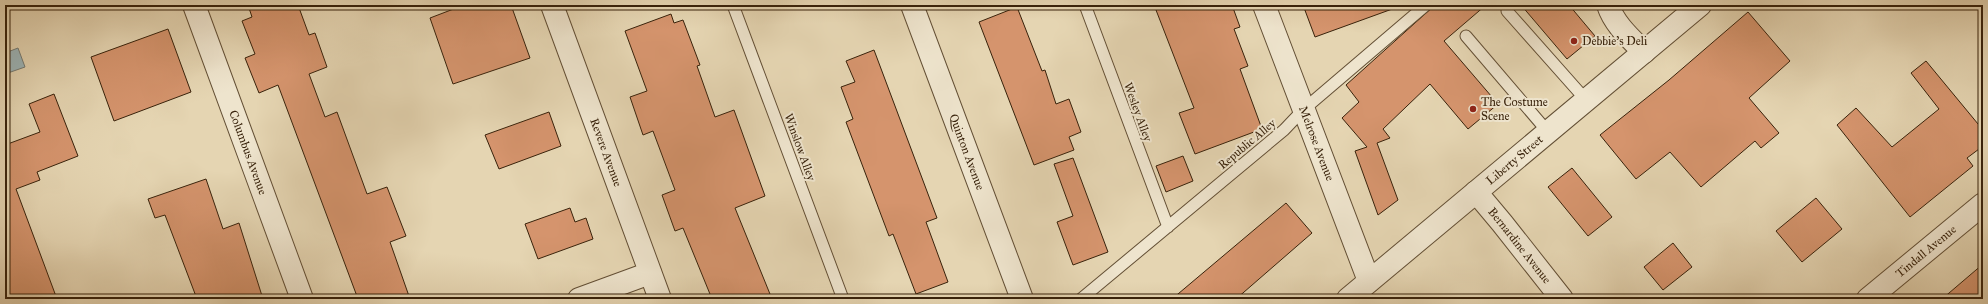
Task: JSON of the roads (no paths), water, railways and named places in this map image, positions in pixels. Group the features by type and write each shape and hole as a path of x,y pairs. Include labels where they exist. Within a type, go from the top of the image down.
{"street":[{"name":"Columbus Avenue","path":"194,5 302,299"},
{"name":"Revere Avenue","path":"552,5 660,299"},
{"name":"Quinton Avenue","path":"912,5 1022,299"},
{"name":"Melrose Avenue","path":"1264,5 1369,282"},
{"path":"1608,5 1610,14 1621,29 1644,52"},
{"name":"Liberty Street","path":"1348,299 1700,5"},
{"name":"Bernardine Avenue","path":"1476,192 1562,299"},
{"name":"Tindall Avenue","path":"1868,299 1983,204"},
{"path":"579,299 650,273"}],"lane":[{"name":"Winslow Alley","path":"733,5 843,299"},
{"name":"Wesley Alley","path":"1085,5 1168,227"},
{"name":"Republic Alley","path":"1081,299 1284,130 1304,110 1426,5"},
{"path":"1507,11 1586,100"},
{"path":"1466,36 1548,132"}],"water":[{"path":"18,48 25,67 5,74 5,53"}],"place":[{"name":"Debbie's Deli","path":"1574,41"},
{"name":"The Costume Scene","path":"1473,109"}]}
